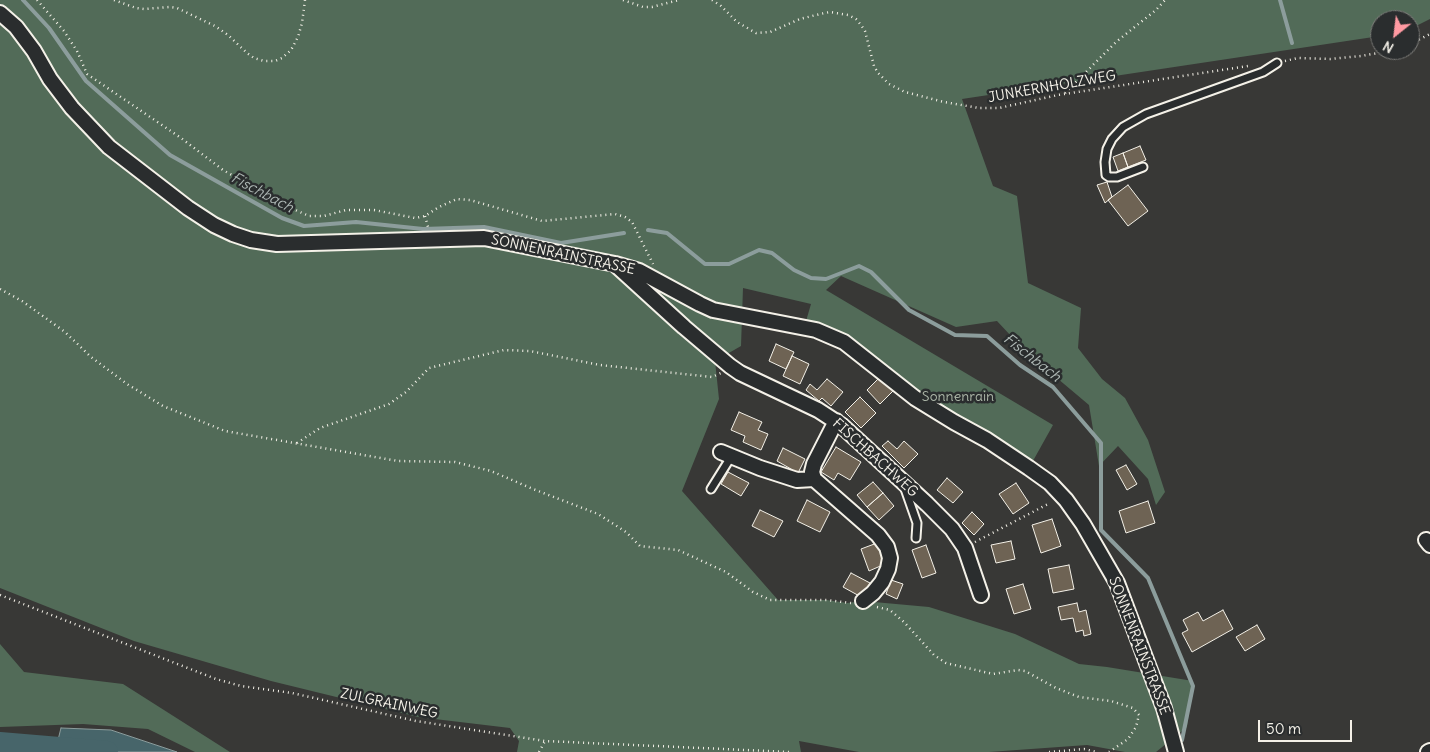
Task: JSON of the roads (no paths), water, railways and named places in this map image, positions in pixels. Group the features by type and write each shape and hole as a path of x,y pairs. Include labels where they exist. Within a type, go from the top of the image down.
{"street":[{"name":"SONNENRAINSTRASSE","path":"0,13 16,27 34,51 50,79 72,108 109,147 194,212 233,234 251,240 278,244 484,238 615,264 639,271 666,287 713,310 816,330 835,337 854,349 915,398 1006,451 1050,484 1066,500 1078,516 1117,583 1164,708 1176,752"},
{"name":"FISCHBACHWEG","path":"615,264 730,366 740,373 818,410 836,421 927,504 960,540 965,548 981,596"},
{"path":"836,421 814,464 812,472 814,479 878,534 889,553 890,563 885,576 867,603"},
{"path":"726,455 797,480 814,479"}],"lane":[{"path":"1143,167 1117,177 1106,175 1104,168 1108,149 1112,139 1123,127 1146,114 1263,72 1277,63"},
{"path":"711,489 726,455"},
{"path":"904,483 905,491 917,523 916,538"}],"water":[{"path":"61,728 111,730 177,752 55,752"}],"waterway":[{"name":"Fischbach","path":"23,0 49,28 86,81 170,155 282,218 304,226 356,222 423,229 484,227 561,243 624,233"},
{"path":"1280,0 1292,43"},
{"name":"Fischbach","path":"648,230 667,233 705,264 729,264 759,250 772,253 794,270 811,278 826,279 859,266 871,272 909,310 955,335 987,336 1020,365 1053,387 1101,443 1101,530 1148,578 1193,686 1182,740"},
{"path":"0,743 107,752"}],"park label":[{"name":"Sonnenrain","path":"958,397"}]}
